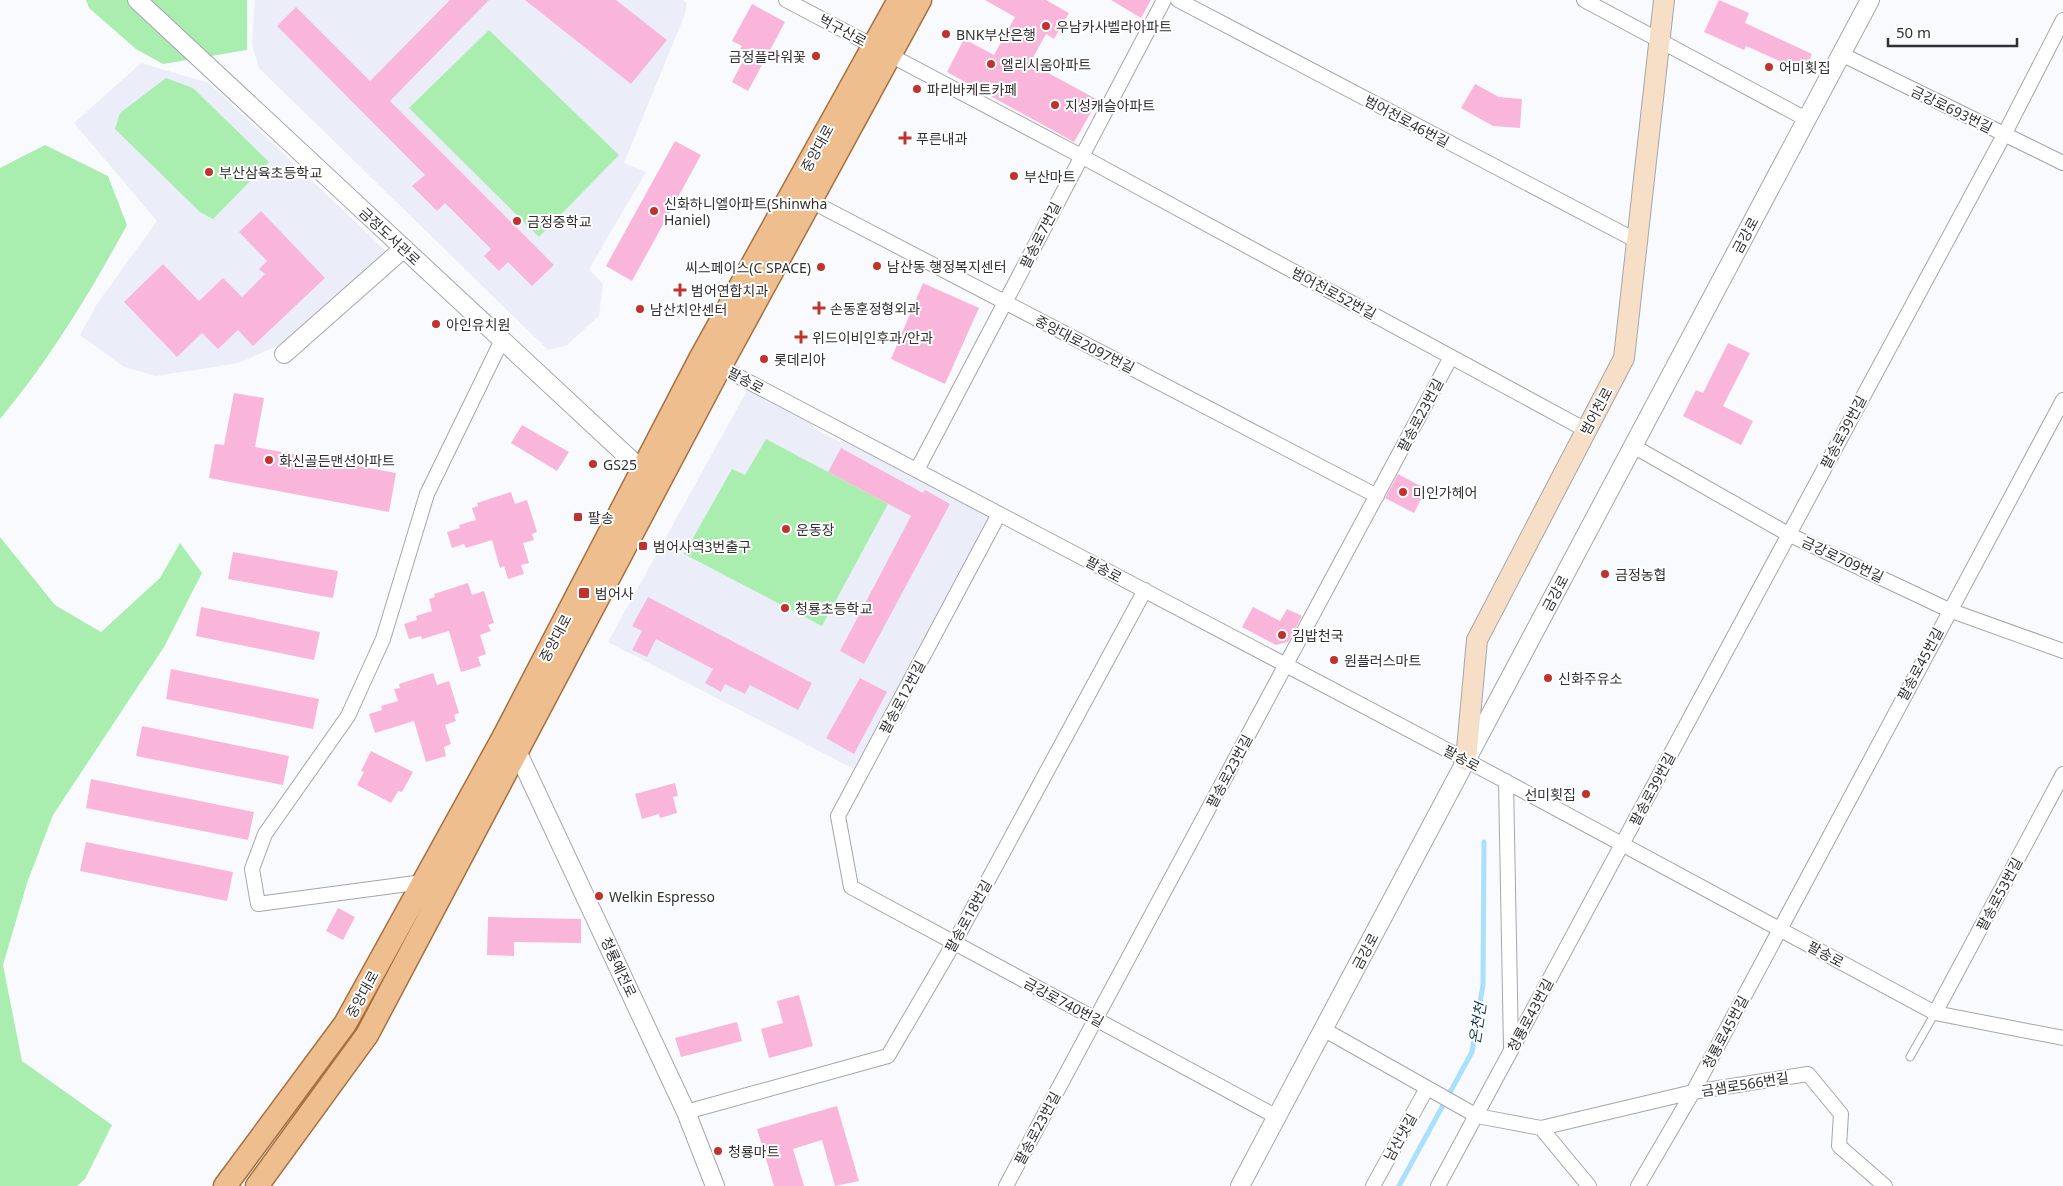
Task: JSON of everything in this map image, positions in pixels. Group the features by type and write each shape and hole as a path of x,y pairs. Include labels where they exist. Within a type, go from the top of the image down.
{"main road":[{"name":"중앙대로","path":"882,51 899,0"},
{"name":"중앙대로","path":"257,1186 367,1035 517,751 711,362 882,51 920,0"},
{"name":"범어천로","path":"1466,760 1477,640 1624,358 1636,241 1661,41 1664,0"},
{"name":"중앙대로","path":"225,1186 346,1024 507,729 643,471 711,362"}],"street":[{"name":"금정도서관로","path":"137,0 643,471"},
{"name":"벅구산로","path":"786,0 882,51"},
{"name":"팔송로7번길","path":"917,470 1164,0"},
{"name":"범어천로46번길","path":"1178,0 1636,241"},
{"path":"1584,0 1806,119"},
{"name":"금강로","path":"1240,1186 1870,0"},
{"name":"팔송로39번길","path":"1622,844 2004,135 2063,20"},
{"path":"882,51 1081,156"},
{"name":"금강로693번길","path":"1841,54 2063,163"},
{"name":"범어천로52번길","path":"1081,156 1586,430"},
{"name":"중앙대로2097번길","path":"802,196 1377,496"},
{"path":"284,354 404,248"},
{"path":"423,882 258,904 252,869 265,834 348,716 383,639 427,494 502,340"},
{"name":"팔송로23번길","path":"1006,1186 1451,357"},
{"name":"팔송로","path":"711,362 1506,781 1935,1013 2063,1038"},
{"name":"팔송로45번길","path":"1779,929 2063,400"},
{"name":"금강로709번길","path":"1633,446 1788,534 1949,610 2063,651"},
{"name":"팔송로12번길","path":"851,887 838,816 999,514"},
{"name":"팔송로18번길","path":"686,1112 888,1056 954,943 1145,590"},
{"name":"청룡예전로","path":"517,751 686,1112 715,1186"},
{"name":"팔송로53번길","path":"1935,1013 2063,774"},
{"path":"1506,781 1511,1049"},
{"name":"청룡로43번길","path":"1438,1186 1622,844"},
{"name":"금강로740번길","path":"851,887 1276,1117"},
{"name":"청룡로45번길","path":"1638,1186 1693,1092 1779,929"},
{"path":"1323,1029 1477,1116 1541,1128 1588,1186"},
{"name":"금샘로566번길","path":"1541,1128 1693,1092 1808,1074 1841,1114 1839,1146 1885,1186"},
{"name":"남산냇길","path":"1373,1186 1430,1090"}],"lane":[{"path":"1910,1057 1935,1013"}],"shaded area":[{"name":"금정중학교","path":"255,0 683,0 687,3 685,14 624,163 646,172 589,269 603,284 599,316 567,345 548,350 259,68 252,44"},
{"name":"부산삼육초등학교","path":"141,63 209,83 387,252 279,345 239,363 156,376 124,367 80,335 97,304 157,221 74,123"},
{"name":"청룡초등학교","path":"749,387 813,423 814,428 840,442 845,439 992,519 854,769 608,642"}],"green space":[{"path":"86,0 247,0 247,50 163,64 136,49 89,8"},
{"path":"489,30 619,155 539,237 409,108"},
{"path":"166,78 193,88 269,162 213,219 200,212 115,129 120,113"},
{"path":"45,145 108,176 127,225 99,276 68,325 36,373 0,419 0,168"},
{"name":"운동장","path":"766,439 888,504 822,626 684,554 732,469 745,475"},
{"path":"0,537 55,605 101,632 160,578 180,543 202,573 164,647 53,815 27,883 3,965 22,1061 112,1125 85,1179 77,1186 0,1186"}],"building":[{"path":"450,0 489,0 390,101 554,265 532,286 508,262 499,271 484,256 491,249 445,203 437,211 412,186 425,175 277,26 296,7 370,81"},
{"path":"525,0 616,0 667,40 631,84"},
{"path":"985,0 1046,0 1069,13 1054,39 1046,34 1030,63 1098,100 1074,142 947,72 964,39 994,55 1015,17"},
{"path":"1111,0 1151,0 1141,18"},
{"path":"1719,0 1749,13 1745,23 1812,54 1804,72 1746,46 1744,50 1704,32"},
{"path":"752,4 785,22 748,91 732,82 746,55 739,51 742,46 732,41"},
{"path":"1475,84 1499,97 1522,99 1520,128 1493,126 1461,108"},
{"name":"신화하니엘아파트(Shinwha Haniel)","path":"675,141 701,155 632,281 606,266"},
{"path":"261,211 325,278 253,346 238,330 218,349 202,333 177,357 124,302 163,264 199,301 223,278 242,297 265,274 259,269 267,261 239,232"},
{"path":"923,283 979,308 945,384 891,359"},
{"path":"1728,343 1750,353 1723,406 1753,421 1741,445 1683,416 1696,390 1703,393"},
{"name":"화신골든맨션아파트","path":"234,393 264,398 255,447 396,473 389,512 209,478 215,444 224,445"},
{"path":"522,425 569,452 557,471 511,443"},
{"path":"841,448 923,493 925,490 950,504 864,664 840,651 911,516 828,472"},
{"path":"1398,474 1426,489 1414,513 1385,498"},
{"path":"511,492 515,504 527,500 537,532 532,534 534,540 523,543 529,563 521,565 524,574 508,579 504,566 500,568 492,540 466,548 464,544 452,548 447,532 460,528 459,525 476,520 472,508 478,506 477,503"},
{"path":"233,552 338,571 333,598 228,579"},
{"path":"468,583 472,595 484,591 494,623 488,625 491,631 480,635 486,654 478,657 481,666 461,672 449,631 422,639 421,636 409,639 404,624 417,620 416,616 432,611 429,599 435,597 434,594"},
{"path":"648,597 812,683 798,710 750,685 745,694 725,684 721,692 705,683 713,669 656,639 647,657 632,650 642,631 632,626"},
{"path":"201,607 320,632 314,660 196,636"},
{"path":"1253,607 1280,621 1287,609 1302,616 1288,642 1276,645 1242,627"},
{"path":"171,669 319,699 313,729 166,699"},
{"path":"433,673 437,685 449,681 459,713 454,715 456,721 445,725 451,744 444,747 446,756 426,762 414,721 375,733 369,714 382,710 381,706 398,701 394,689 400,688 399,684"},
{"path":"860,678 887,692 854,754 826,738"},
{"path":"142,726 289,756 283,785 136,756"},
{"path":"371,751 413,772 402,792 398,791 391,803 357,785 364,772 361,771"},
{"path":"91,779 254,812 248,840 86,808"},
{"path":"675,783 678,796 673,797 677,813 660,818 659,814 642,819 635,794"},
{"path":"86,842 233,872 227,901 80,871"},
{"path":"338,908 355,917 343,940 326,931"},
{"path":"488,917 581,919 581,943 514,942 514,956 487,955"},
{"path":"799,995 813,1046 769,1058 761,1029 783,1023 777,1001"},
{"path":"737,1022 742,1041 681,1057 675,1038"},
{"path":"837,1106 859,1181 835,1186 822,1140 793,1149 804,1186 774,1186 757,1129"}],"waterway":[{"name":"온천천","path":"1399,1186 1472,1052 1483,985 1484,842"}],"place":[{"name":"우남카사벨라아파트","path":"1046,26"},
{"name":"BNK부산은행","path":"946,34"},
{"name":"금정플라워꽃","path":"816,56"},
{"name":"엘리시움아파트","path":"991,64"},
{"name":"어미횟집","path":"1769,67"},
{"name":"파리바케트카페","path":"917,89"},
{"name":"지성캐슬아파트","path":"1055,105"},
{"name":"푸른내과","path":"905,138"},
{"name":"부산삼육초등학교","path":"209,172"},
{"name":"부산마트","path":"1014,176"},
{"name":"신화하니엘아파트(Shinwha Haniel)","path":"654,211"},
{"name":"금정중학교","path":"517,221"},
{"name":"남산동 행정복지센터","path":"877,266"},
{"name":"씨스페이스(C SPACE)","path":"821,267"},
{"name":"범어연합치과","path":"680,290"},
{"name":"손동훈정형외과","path":"819,308"},
{"name":"남산치안센터","path":"640,309"},
{"name":"아인유치원","path":"436,324"},
{"name":"위드이비인후과/안과","path":"801,337"},
{"name":"롯데리아","path":"764,359"},
{"name":"화신골든맨션아파트","path":"269,460"},
{"name":"GS25","path":"593,464"},
{"name":"미인가헤어","path":"1403,492"},
{"name":"팔송","path":"578,517"},
{"name":"운동장","path":"786,529"},
{"name":"범어사역3번출구","path":"643,546"},
{"name":"금정농협","path":"1605,574"},
{"name":"범어사","path":"584,593"},
{"name":"청룡초등학교","path":"785,608"},
{"name":"김밥천국","path":"1282,635"},
{"name":"원플러스마트","path":"1334,660"},
{"name":"신화주유소","path":"1548,678"},
{"name":"선미횟집","path":"1586,794"},
{"name":"Welkin Espresso","path":"599,896"},
{"name":"청룡마트","path":"718,1151"}]}
